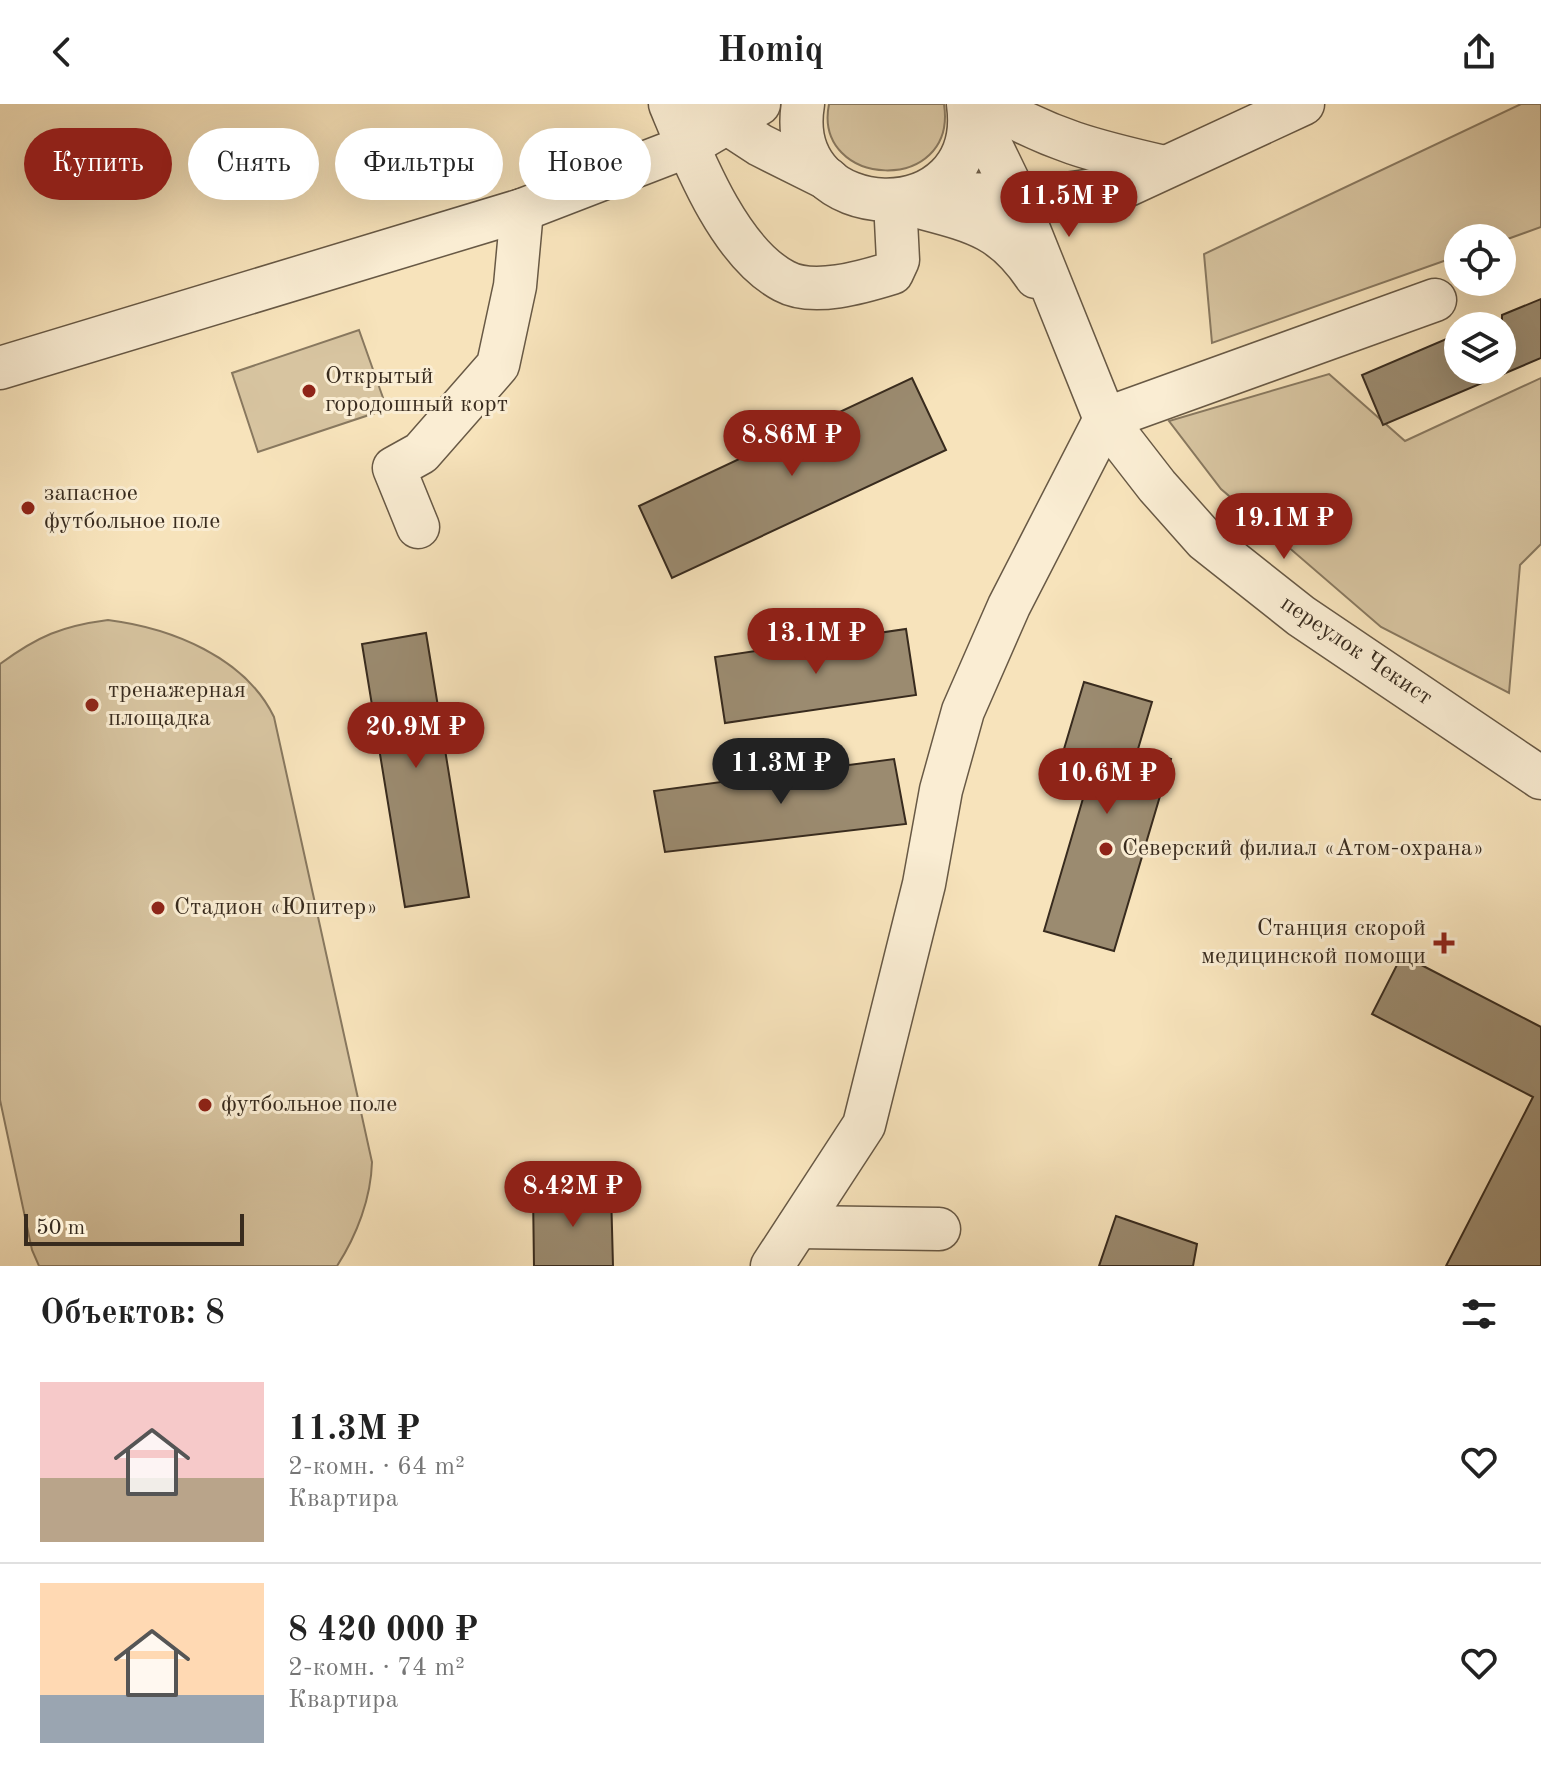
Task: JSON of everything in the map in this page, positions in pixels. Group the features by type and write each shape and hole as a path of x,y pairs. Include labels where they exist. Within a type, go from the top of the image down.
{"street":[{"path":"670,104 688,146 735,235 786,282 813,286 855,285 892,273 898,260 908,198"},
{"path":"803,104 804,140 828,179"},
{"path":"908,198 942,180 958,161 967,139 970,104"},
{"name":"переулок Чекист","path":"970,104 1015,195 1105,419 1157,486 1205,540 1301,616 1541,778"},
{"path":"989,104 1030,128 1065,143 1164,167"},
{"path":"0,368 522,210 688,146 728,111 859,197 908,198 1082,193 1128,185 1303,104"},
{"name":"переулок Чекист","path":"908,198 997,233 1017,252 1061,307"},
{"path":"418,527 394,468 421,453 498,365 515,286 522,210"},
{"path":"772,1266 864,1125 924,884 941,790 963,711 1009,606 1105,419 1435,300"},
{"path":"798,1227 939,1229"}],"shaded area":[{"path":"829,104 944,104 942,134 930,155 909,167 885,170 862,166 842,153 830,132"},
{"path":"1521,104 1541,104 1541,227 1516,236 1516,224 1444,224 1444,261 1212,343 1204,254"},
{"name":"Открытый городошный корт","path":"359,330 387,409 258,452 232,373"},
{"path":"1329,374 1405,441 1541,378 1541,544 1520,565 1509,693 1381,627 1221,489 1169,421"},
{"name":"Стадион «Юпитер»","path":"108,620 156,630 204,649 245,678 274,717 372,1162 362,1216 337,1266 39,1266 32,1250 0,1100 0,664 51,634 77,625"}],"building":[{"path":"1541,299 1541,358 1516,369 1516,312 1509,312"},
{"path":"1444,340 1444,384 1480,384 1383,425 1362,375"},
{"path":"912,378 946,450 672,578 639,506"},
{"path":"906,629 916,695 725,723 715,657"},
{"path":"426,633 469,897 405,907 362,644"},
{"name":"Северский филиал «Атом-охрана»","path":"1084,682 1152,702 1138,749 1171,759 1114,951 1044,931 1092,768 1061,759"},
{"path":"894,759 906,824 665,852 654,791"},
{"path":"1402,955 1541,1027 1541,1266 1446,1266 1533,1097 1372,1014"},
{"path":"611,1191 613,1266 534,1266 533,1192"},
{"path":"1116,1216 1197,1244 1193,1266 1099,1266"}],"place":[{"name":"Открытый городошный корт","path":"309,391"},
{"name":"запасное футбольное поле","path":"28,508"},
{"name":"тренажерная площадка","path":"92,705"},
{"name":"Северский филиал «Атом-охрана»","path":"1106,849"},
{"name":"Стадион «Юпитер»","path":"158,908"},
{"name":"Станция скорой медицинской помощи","path":"1444,943"},
{"name":"футбольное поле","path":"205,1105"}]}
